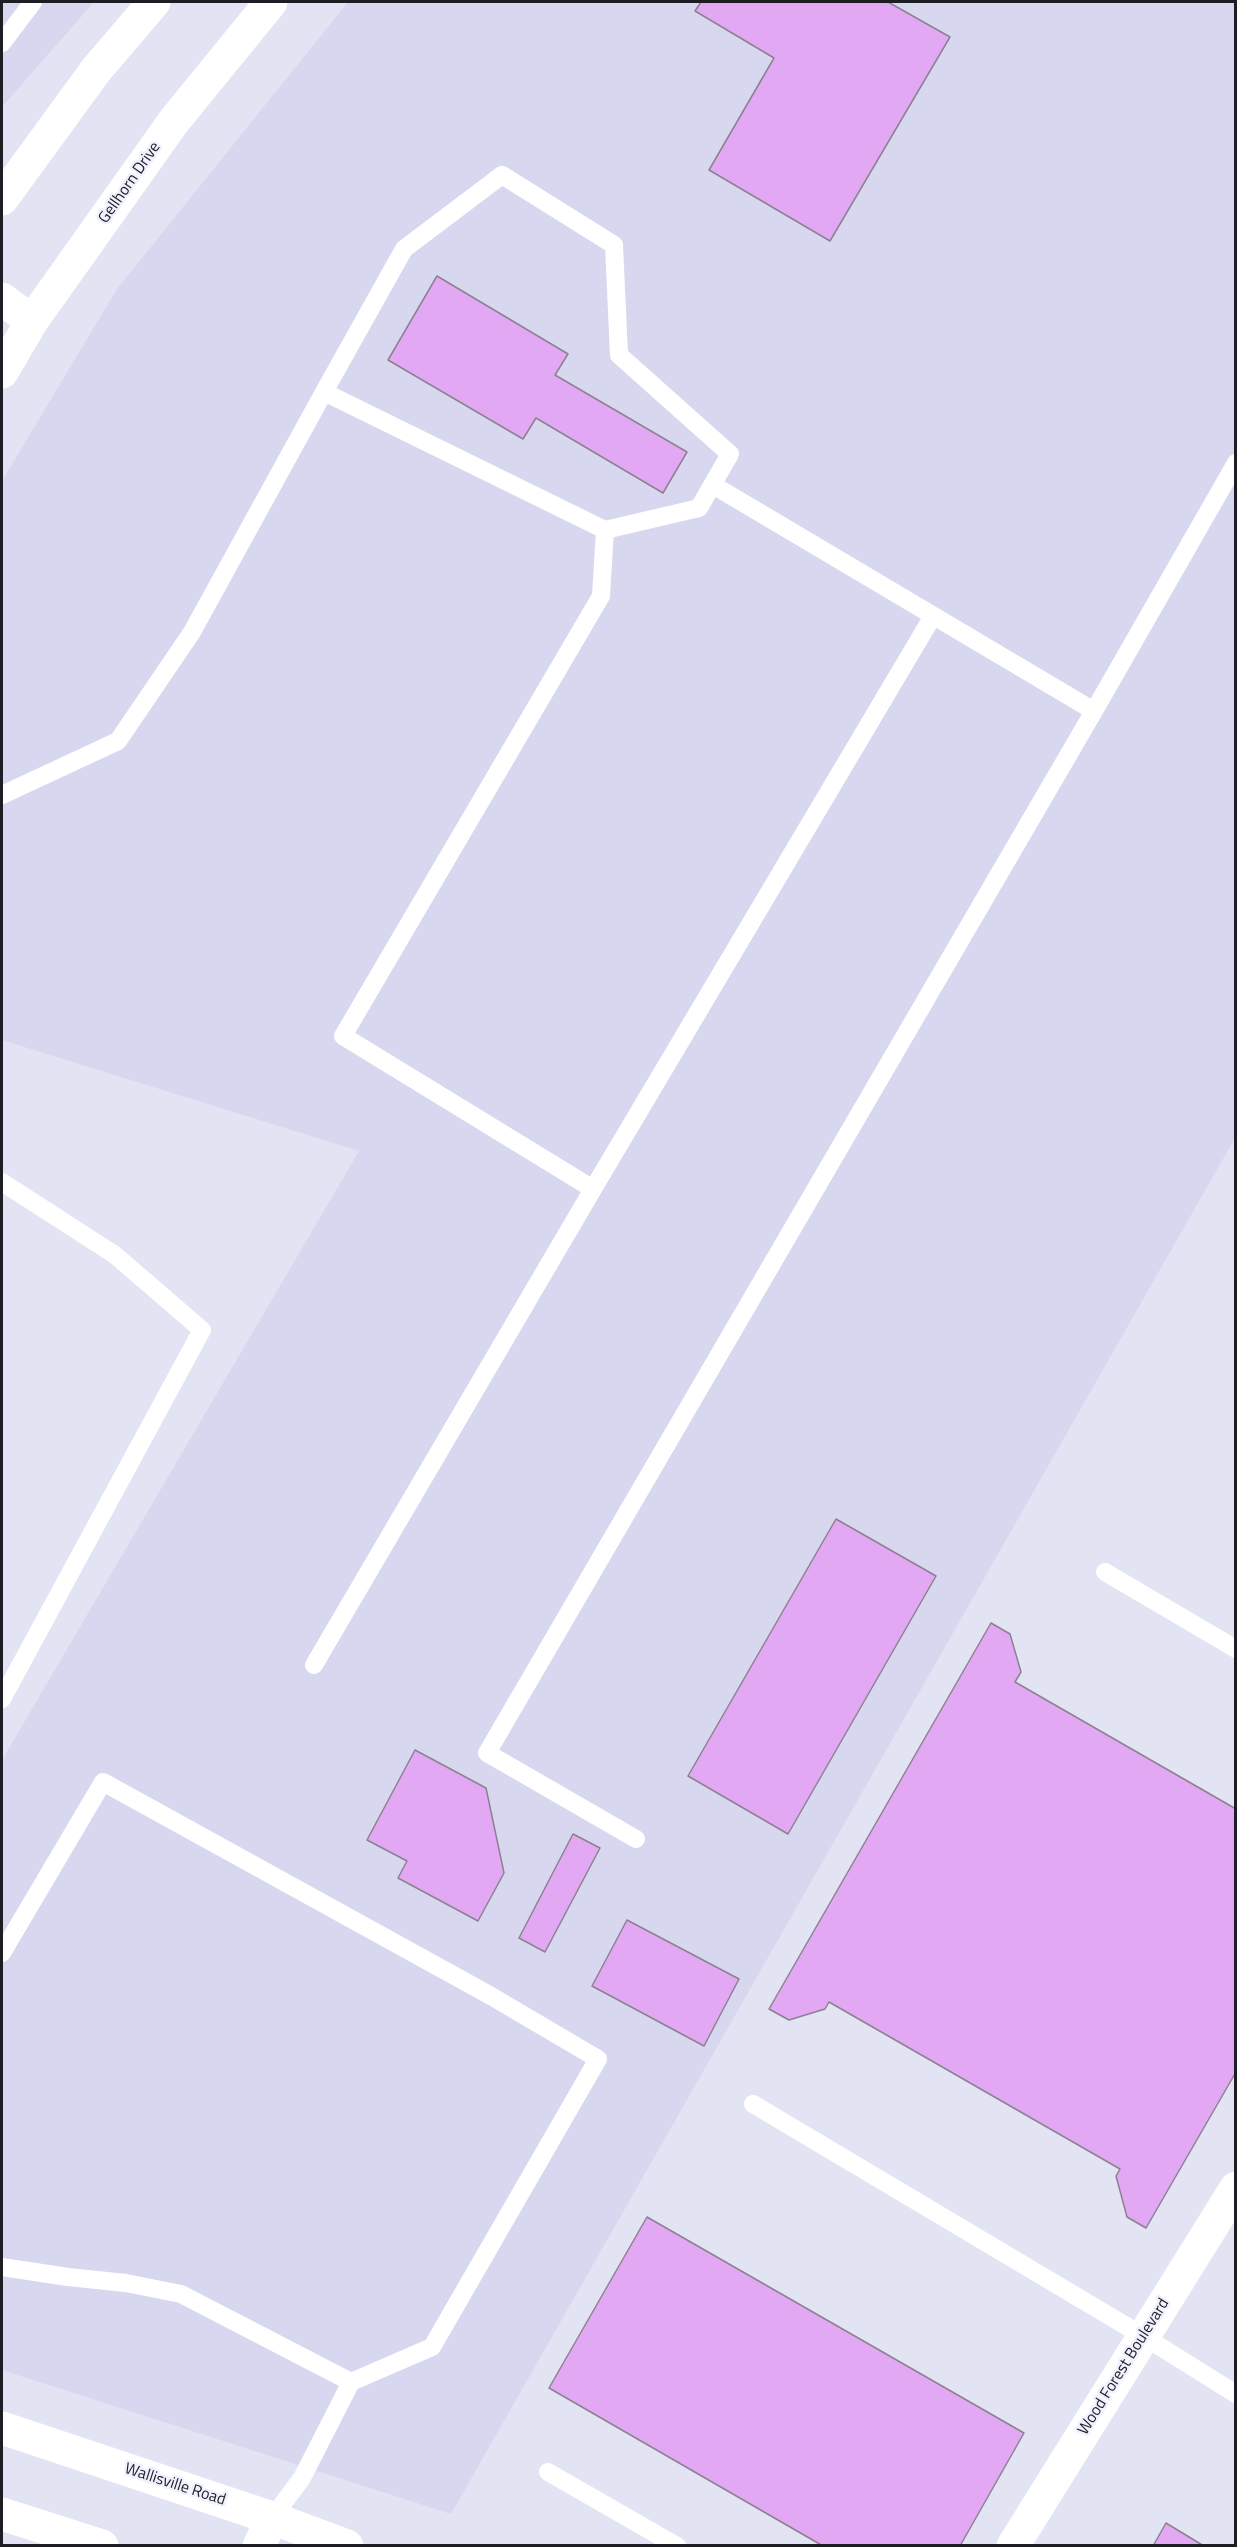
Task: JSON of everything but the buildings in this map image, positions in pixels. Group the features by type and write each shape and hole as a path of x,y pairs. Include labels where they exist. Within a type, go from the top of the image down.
{"main road":[{"path":"2,199 96,70 154,2"},
{"name":"Gellhorn Drive","path":"2,372 32,321 174,121 271,2"},
{"path":"2,299 32,321"},
{"name":"Wood Forest Boulevard","path":"1013,2546 1236,2188"},
{"name":"Wallisville Road","path":"2,2428 266,2532 347,2546"},
{"path":"2,2514 102,2546"}],"lane":[{"path":"2,43 33,2"},
{"path":"2,795 118,741 192,632 324,392 404,249 502,175 614,245 619,355 730,454 699,508 605,530 324,392"},
{"path":"636,1839 487,1753 1236,463"},
{"path":"713,485 1094,711"},
{"path":"593,1189 343,1036 601,596 605,530"},
{"path":"314,1665 933,616"},
{"path":"2,1182 115,1255 202,1330 2,1699"},
{"path":"1106,1572 1236,1649"},
{"path":"2,1953 103,1782 491,1996 598,2059 432,2347 351,2382 302,2478 266,2532"},
{"path":"753,2104 1143,2336 1236,2394"},
{"path":"2,2267 126,2283 181,2294 351,2382"},
{"path":"548,2472 677,2546"}],"shaded area":[{"path":"2,2 94,2 2,107"},
{"path":"348,2 1235,2 1235,1138 451,2514 2,2370 2,1760 359,1151 2,1040 2,481 117,289"}]}
